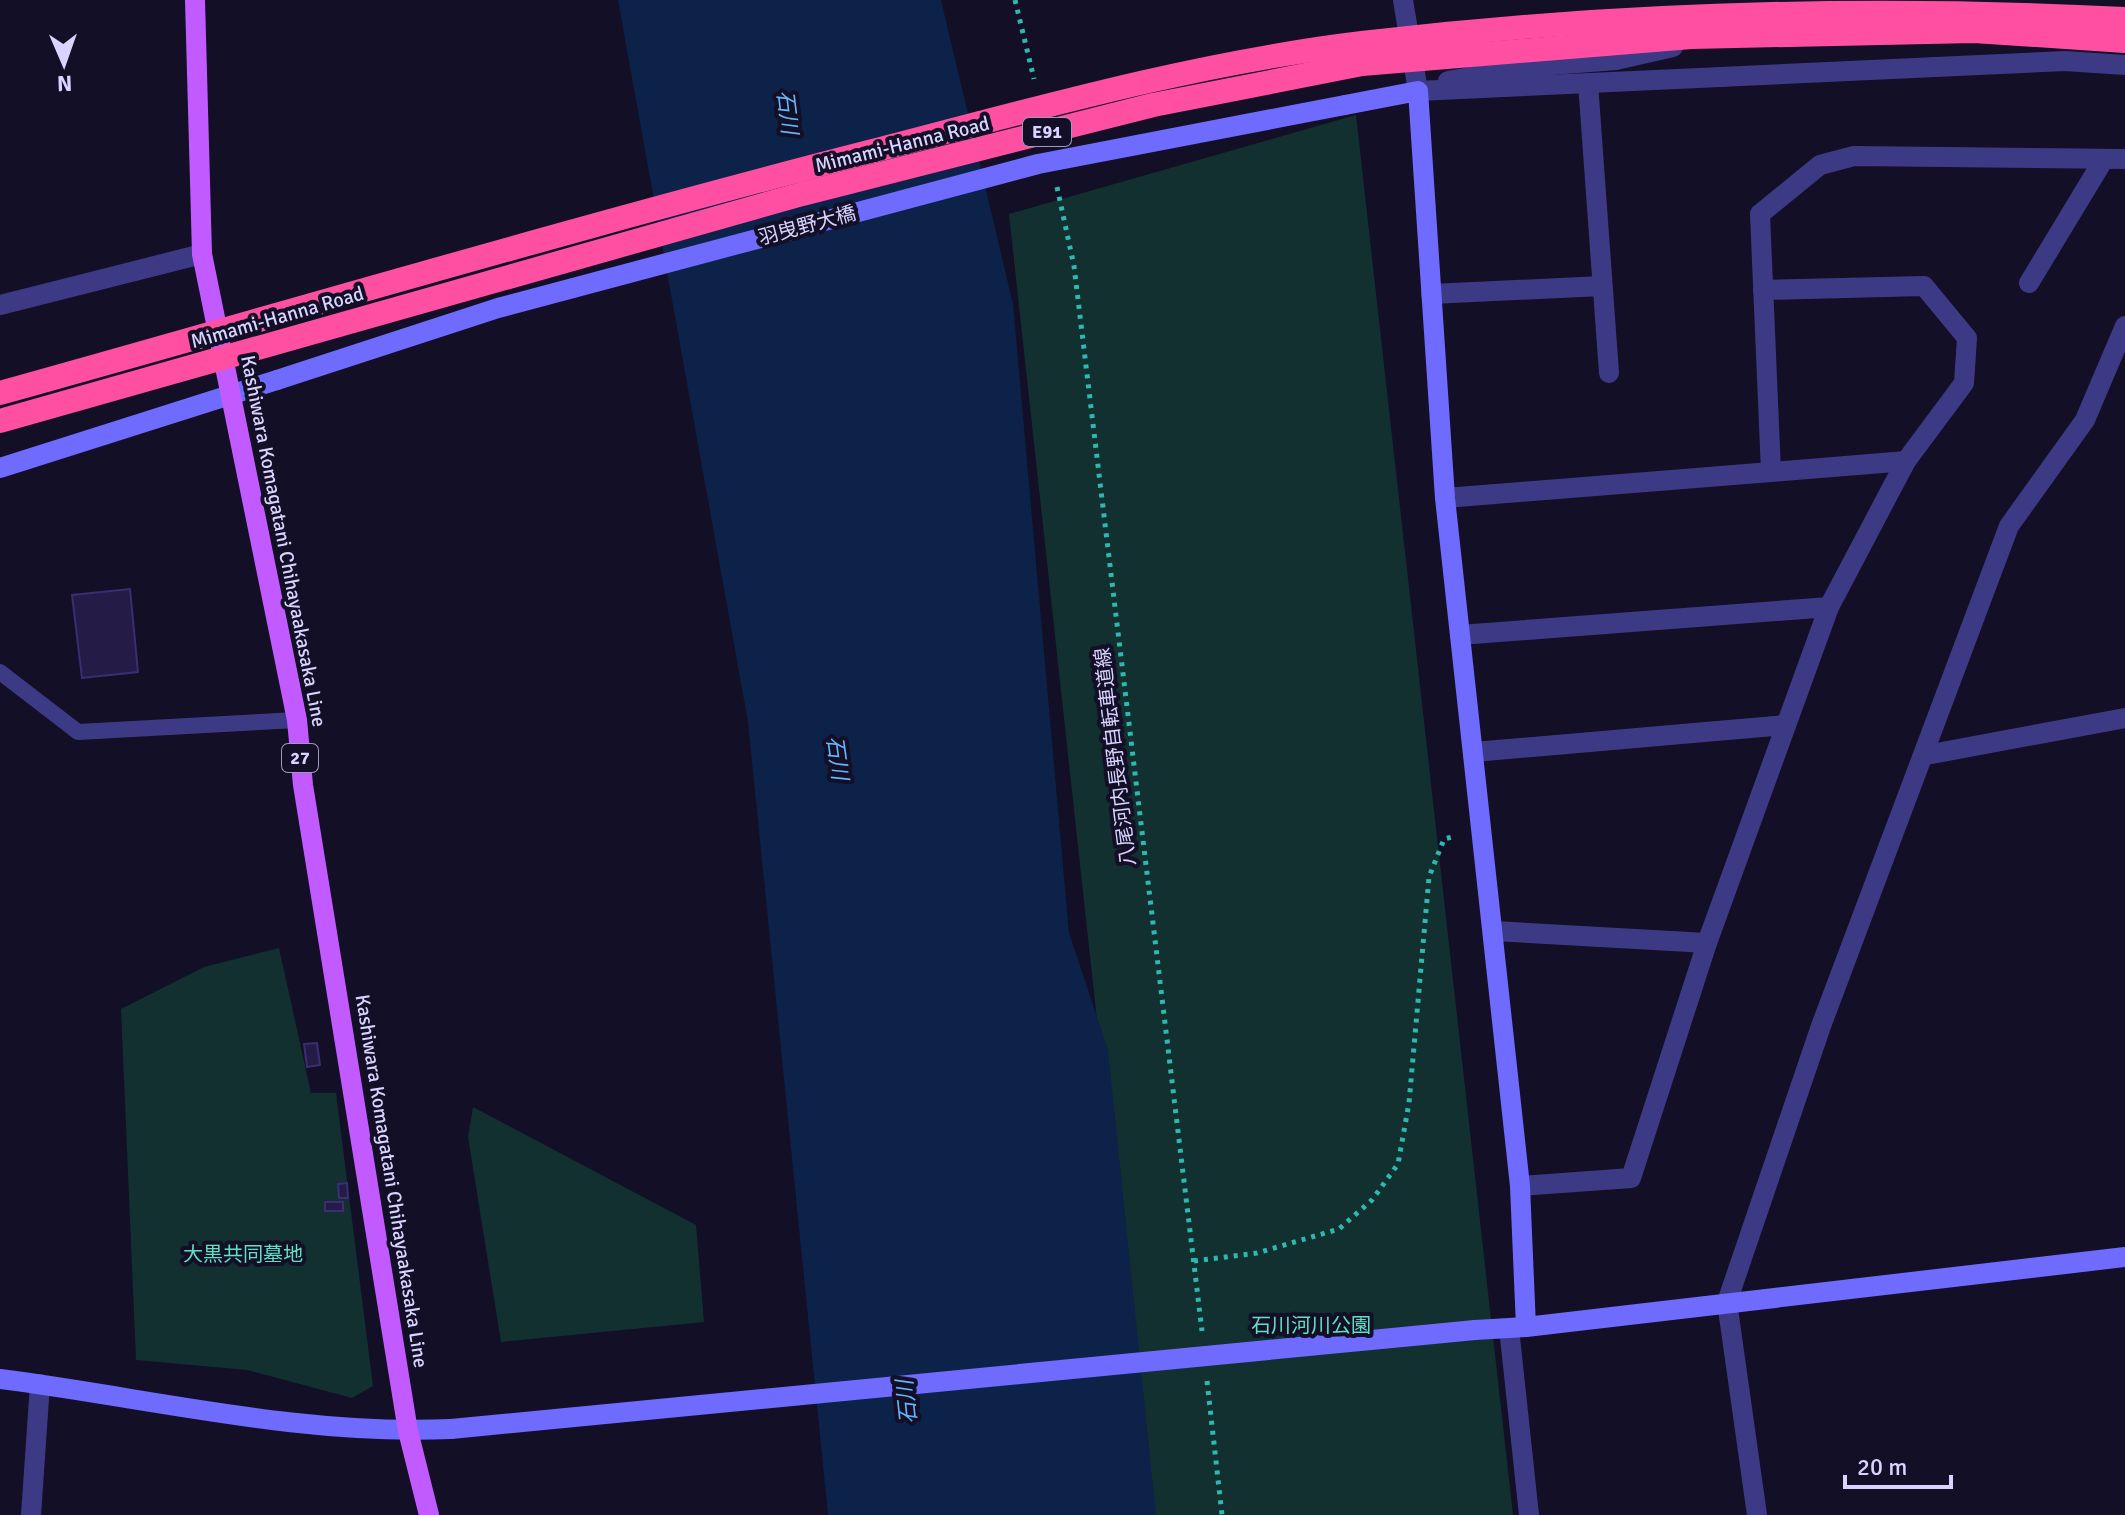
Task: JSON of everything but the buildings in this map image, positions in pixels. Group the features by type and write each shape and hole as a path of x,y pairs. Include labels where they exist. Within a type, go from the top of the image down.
{"highway":[{"name":"Mimami-Hanna Road","path":"0,393 803,168 1139,82 1360,43 1685,16 1977,11 2125,19"},
{"name":"Mimami-Hanna Road","path":"0,421 802,194 1153,105 1362,64 1691,37 1974,31 2125,41"}],"main road":[{"name":"Kashiwara Komagatani Chihayaakasaka Line","path":"195,0 202,254 297,720 303,785 408,1431 429,1515"}],"street":[{"path":"1403,0 1418,91 1445,498 1520,1186 1517,1328 1529,1515"},
{"path":"1418,91 1469,75 1616,60 1886,0"},
{"path":"1418,91 2065,61 2125,65"},
{"path":"1588,83 1609,373"},
{"name":"羽曳野大橋","path":"0,468 498,308 1038,164 1418,91"},
{"path":"1771,472 1760,214 1820,165 1854,156 2125,159"},
{"path":"2029,283 2104,159"},
{"path":"0,305 202,254"},
{"path":"1431,294 1602,286"},
{"path":"1520,1186 1631,1178 1707,943 1829,607 1906,461 1964,383 1967,338 1924,286 1763,290"},
{"path":"1757,1515 1727,1302 1821,1026 1926,755 2009,526 2085,420 2125,326"},
{"path":"1445,498 1906,461"},
{"path":"1460,635 1829,607"},
{"path":"1926,755 2125,718"},
{"path":"1474,752 1786,725"},
{"path":"1494,931 1707,943"},
{"path":"0,1379 298,1423 408,1431 451,1429 1517,1328 2125,1257"},
{"path":"31,1515 40,1384"}],"lane":[{"path":"0,672 78,732 297,720"}],"path":[{"path":"1015,0 1036,87"},
{"name":"八尾河内長野自転車道線","path":"1055,176 1074,266 1203,1340"},
{"path":"1194,1261 1257,1253 1339,1229 1372,1200 1398,1164 1409,1103 1429,877 1444,839 1483,831"},
{"path":"1206,1372 1222,1515"}],"green space":[{"name":"石川河川公園","path":"1356,115 1513,1515 1151,1515 1009,214"},
{"name":"大黒共同墓地","path":"279,948 311,1093 336,1093 373,1386 352,1398 247,1370 136,1360 121,1009 204,967"},
{"path":"473,1107 696,1225 704,1322 501,1342 468,1137"}],"water":[{"name":"石川","path":"618,0 941,0 1013,304 1069,933 1108,1050 1156,1515 828,1515 748,722"}]}
